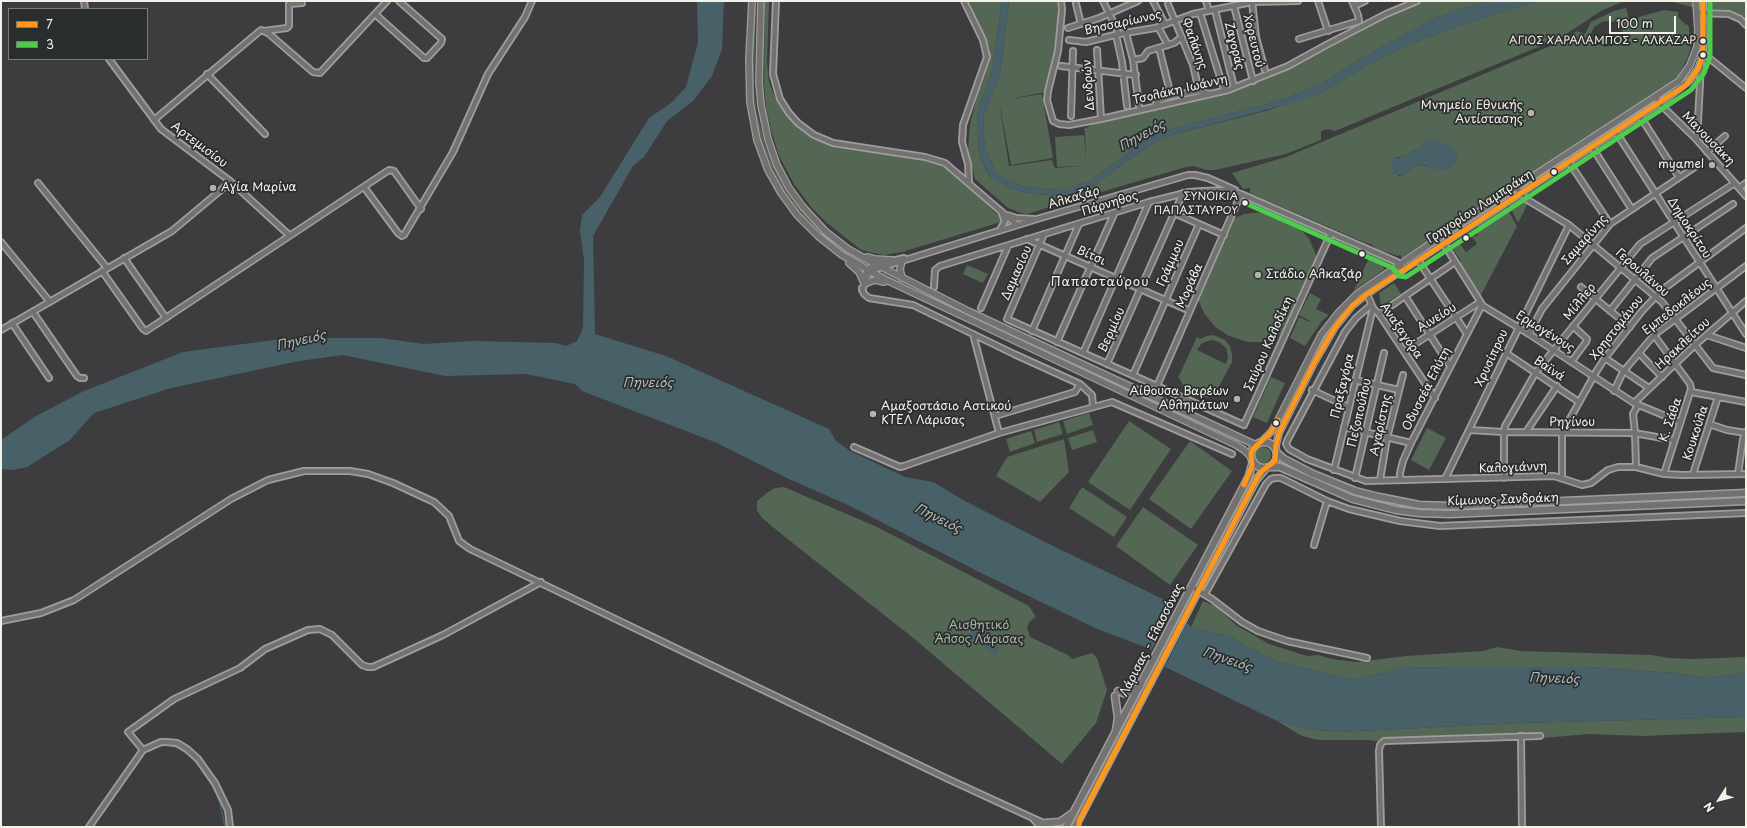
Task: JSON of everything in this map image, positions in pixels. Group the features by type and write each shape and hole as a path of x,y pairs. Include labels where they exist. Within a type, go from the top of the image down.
{"highway":[{"path":"1258,444 1270,444 1276,452 1275,461 1268,467 1258,466 1252,460 1253,449 1258,444"},
{"name":"Κίμωνος Σανδράκη","path":"1276,452 1284,459 1313,474 1348,488 1378,498 1419,505 1450,506 1746,493"},
{"name":"Λάρισας - Ελασσόνας","path":"1066,827 1116,734 1227,519 1251,470 1252,460"},
{"name":"Λάρισας - Ελασσόνας","path":"1075,827 1078,824 1157,670 1200,593 1259,474 1268,467"},
{"name":"Κίμωνος Σανδράκη","path":"1268,467 1280,467 1352,499 1383,507 1420,513 1450,514 1746,501"},
{"path":"1116,734 1118,718 1116,693 1126,694 1141,686"},
{"path":"1071,827 1089,785"},
{"path":"1043,825 1060,822 1074,812"}],"main road":[{"path":"752,1 749,59 750,102 759,147 775,183 793,210 818,236 860,272 863,282 875,280 896,285"},
{"path":"761,1 759,91 767,135 775,158 789,188 803,207 826,232 856,253 882,268 968,311 1258,444"},
{"name":"Γρηγορίου Λαμπράκη","path":"1276,452 1277,439 1327,340 1343,316 1367,294 1686,85 1694,75 1701,62 1703,53 1700,11 1696,1"},
{"name":"Γρηγορίου Λαμπράκη","path":"1258,444 1271,432 1276,424 1320,338 1331,322 1358,293 1398,263 1679,81 1692,61 1697,44 1700,11 1703,1"},
{"path":"856,253 876,259 892,260"},
{"path":"1414,254 1418,260"},
{"path":"842,255 896,285 1236,445 1244,450 1252,460"},
{"path":"902,261 900,269 902,278"}],"street":[{"path":"264,31 313,72 318,73 325,69 387,1"},
{"path":"375,14 424,58 427,58 441,43 442,39 399,1"},
{"path":"364,187 398,233 402,236 405,234 453,152 488,74 525,17 532,1"},
{"path":"776,1 773,74 780,99 798,123 814,135 833,143 939,160 969,182 1017,225"},
{"path":"964,1 983,40 987,57 963,129 962,142 968,164 969,182"},
{"name":"Τσολάκη Ιωάννη","path":"1061,1 1062,10 1058,52 1047,96 1053,121 1059,124 1074,124 1101,119 1210,94 1253,81 1295,62 1390,12 1417,1"},
{"path":"1103,1 1110,13 1117,35 1124,74 1127,106"},
{"path":"1068,28 1138,1"},
{"path":"1153,1 1165,24"},
{"path":"1206,1 1209,11"},
{"path":"1252,1 1256,38 1264,70"},
{"name":"Βησσαρίωνος","path":"1069,40 1086,42 1158,27 1200,13 1252,1 1298,1"},
{"path":"1318,1 1328,31"},
{"path":"1298,39 1357,22 1359,19 1353,3 1365,1"},
{"path":"154,120 259,31 287,28 289,26 289,4 302,3"},
{"path":"1076,4 1081,24"},
{"name":"Φαλάνης","path":"1168,4 1193,65 1199,91"},
{"name":"Χορευτού","path":"1234,6 1253,81"},
{"name":"Ζαγοράς","path":"1215,10 1234,87"},
{"path":"1700,11 1729,14 1740,19 1746,25"},
{"path":"1200,13 1224,90"},
{"path":"1158,27 1168,45"},
{"path":"1126,33 1136,75 1139,106"},
{"path":"1133,60 1143,58 1146,52 1174,43 1182,37"},
{"path":"1159,48 1171,96"},
{"name":"Δενδρών","path":"1096,50 1101,119"},
{"path":"1071,116 1073,51"},
{"path":"1703,53 1746,88"},
{"name":"Αρτεμισίου","path":"111,60 154,120 173,139 230,180 289,235"},
{"path":"1697,140 1701,62"},
{"path":"1061,66 1136,75"},
{"path":"207,74 265,134"},
{"path":"1154,107 1158,101 1171,96 1199,91 1210,94"},
{"name":"Μανουσάκη","path":"1656,97 1660,103 1697,140 1746,196"},
{"path":"1640,116 1679,177"},
{"name":"Δημοκρίτου","path":"1616,132 1745,332"},
{"path":"1717,135 1721,140"},
{"path":"1707,152 1725,136"},
{"path":"1592,148 1632,208"},
{"path":"1569,162 1610,224"},
{"name":"Σαμαρίνης","path":"1530,334 1541,311 1610,224 1696,167"},
{"path":"102,271 143,329 146,331 289,235 364,187 384,172 392,170 420,209"},
{"name":"Αλκαζάρ","path":"869,271 876,264 910,257 1188,175 1208,178 1242,194"},
{"path":"1,330 181,224 221,190 230,180"},
{"path":"38,183 107,268"},
{"name":"Μίλλερ","path":"1504,478 1504,432 1507,422 1536,372 1641,242 1735,183"},
{"path":"1739,188 1746,183"},
{"name":"Γερουλάνου","path":"1516,187 1520,194 1526,199 1569,224 1656,296 1713,368 1746,376"},
{"name":"Πάρνηθος","path":"934,287 934,272 938,267 1149,202 1183,193 1223,190 1242,194 1398,263"},
{"name":"Βερμίου","path":"1108,364 1183,193"},
{"name":"Μοράβα","path":"1157,386 1242,194"},
{"path":"1082,353 1149,202"},
{"path":"1610,311 1652,258 1733,204"},
{"path":"997,208 1005,220 1003,226 998,231"},
{"path":"1004,213 1016,218 1037,219"},
{"path":"1174,213 1224,235"},
{"path":"1057,342 1114,214"},
{"path":"1032,331 1079,224"},
{"name":"Γράμμου","path":"1132,375 1199,224"},
{"name":"Χρυσίπpου","path":"1445,479 1569,224"},
{"name":"Χρηστομάνου","path":"1562,478 1562,433 1605,358 1656,296 1670,283 1746,228"},
{"name":"Σπύρου Καλοδίκη","path":"1007,320 1244,425 1331,233"},
{"name":"Δαμασίου","path":"1007,320 1044,234"},
{"name":"Βίτσι","path":"1027,239 1190,312"},
{"path":"1,242 50,302"},
{"name":"Ερμογένους","path":"1444,244 1481,303 1614,391 1636,404 1680,422"},
{"path":"981,308 1008,246"},
{"name":"Αλκαζάρ","path":"869,271 882,268 910,257"},
{"path":"124,258 166,318"},
{"path":"1418,260 1467,334"},
{"path":"1379,314 1455,262"},
{"path":"1398,263 1403,270"},
{"name":"Εμπεδοκλέους","path":"1614,391 1623,372 1654,335 1746,266"},
{"path":"869,271 863,282 862,290 865,295 870,298 903,302 913,305 1080,384 1092,395 1092,406"},
{"path":"1581,287 1630,326"},
{"name":"Αναξαγόρα","path":"1367,294 1372,306 1379,314 1435,398"},
{"path":"1405,296 1450,366"},
{"name":"Ηρακλείτου","path":"1636,404 1649,388 1695,345 1746,301"},
{"name":"Αινείου","path":"1404,351 1429,334 1481,303"},
{"name":"Οδυσσέα Ελύτη","path":"1344,428 1411,443 1467,334 1481,303"},
{"path":"1348,407 1312,390 1345,332 1356,318 1372,306"},
{"name":"Πραξαγόρα","path":"1334,470 1372,306"},
{"path":"32,312 77,376 84,378"},
{"path":"12,323 50,378"},
{"path":"1572,362 1587,339 1573,326"},
{"path":"973,334 1000,433"},
{"name":"Κ. Σάθα","path":"1654,335 1690,384 1691,392 1664,474"},
{"path":"1707,335 1746,348"},
{"name":"Πεζοπούλου","path":"1355,478 1384,353"},
{"name":"Βαϊνά","path":"1506,353 1579,402"},
{"path":"1639,353 1662,376"},
{"path":"1605,358 1623,372 1649,388"},
{"name":"Αγαρίστης","path":"1380,480 1387,438 1403,375"},
{"path":"1355,380 1399,390"},
{"path":"995,416 1075,392 1080,384"},
{"path":"1526,432 1556,386"},
{"name":"Καλογιάννη","path":"1312,390 1286,446 1288,449 1334,470 1366,481 1554,476 1582,485 1591,483 1608,470 1618,467 1636,467 1664,474 1746,474"},
{"path":"1691,392 1746,402"},
{"name":"Κουκούλα","path":"1693,474 1718,397"},
{"path":"854,446 901,467 1000,433 1092,406 1112,402 1232,454"},
{"path":"1636,404 1633,414 1636,467"},
{"path":"1709,424 1727,430 1746,433 1738,474"},
{"name":"Ρηγίνου","path":"1470,430 1504,432 1635,433 1674,440"},
{"path":"1400,480 1402,461 1411,443"},
{"path":"1,621 41,613 74,600 240,493 272,478 304,471 350,471 362,473 381,478 434,502 449,516 459,541 464,545 1032,818 1043,825 1052,827"},
{"path":"1200,593 1269,481 1275,478 1281,478 1327,501 1349,509 1374,516 1423,524 1456,526 1542,520 1746,513"},
{"path":"1314,545 1327,501"},
{"path":"143,750 128,732 174,699 240,668 265,649 311,629 323,629 332,635 362,665 368,668 373,667 443,634 541,582"},
{"path":"1191,590 1200,593 1242,622 1258,631 1287,641 1367,658"},
{"path":"1521,736 1522,827"},
{"path":"1381,827 1380,751 1382,742 1389,740 1540,736"},
{"path":"89,827 123,776 143,750 161,742 177,743 187,749 198,759 215,783 228,810 230,827"}],"green space":[{"path":"754,1 756,1 754,91 757,113 765,144 776,171 790,196 808,219 830,238 828,240 801,214 784,190 771,166 761,140 753,95 751,68"},
{"path":"765,1 769,1 767,62 769,82 777,102 793,123 814,138 831,145 928,161 943,166 956,175 1001,218 1001,222 902,252 884,255 860,249 827,223 811,207 794,184 779,156 771,130 766,108 764,85"},
{"path":"969,1 1002,1 992,71 977,114 979,154 985,167 991,178 1014,190 1034,194 1063,196 1091,187 1156,141 1168,136 1269,110 1323,92 1369,64 1411,44 1463,24 1538,1 1624,1 1601,11 1560,38 1335,131 1328,129 1321,131 1321,140 1286,154 1215,170 1207,170 1193,166 1186,167 1027,214 1008,208 975,179 968,150 970,124 977,97 985,76 990,49"},
{"path":"1009,1 1057,1 1059,29 1055,56 1045,92 1010,99 1042,94 1053,158 1011,165 999,101 1009,166 1052,160 1055,168 1081,166 1057,167 1055,137 1084,135 1086,160 1084,129 1093,124 1221,93 1302,61 1317,51 1420,1 1486,1 1436,18 1372,52 1321,84 1294,95 1267,104 1152,135 1090,181 1062,190 1035,188 1016,184 997,175 986,151 983,133 984,115 1000,74"},
{"path":"1669,1 1746,1 1746,21 1731,12 1699,9"},
{"path":"1626,8 1629,20 1638,19 1639,17 1664,10 1678,12 1678,17 1686,25 1687,24 1689,27 1689,32 1694,38 1687,59 1678,76 1668,85 1402,258 1400,255 1398,256 1377,249 1371,244 1250,193 1250,188 1243,189 1232,173 1286,157 1560,42 1577,31 1585,34 1591,22 1614,11","holes":["1602,22 1615,22 1621,27 1626,40 1613,42 1614,45 1604,47 1604,44 1591,46 1590,36 1594,27","1428,140 1440,142 1457,156 1454,164 1448,169 1421,165 1409,169 1404,176 1398,176 1395,158 1406,156 1410,152 1421,148"]},
{"path":"1654,102 1655,103 1522,190 1521,188"},
{"path":"1519,198 1528,203 1518,223 1509,205"},
{"path":"1506,207 1517,226 1481,295 1460,263 1461,261 1453,249 1460,244 1466,252 1477,244 1472,236 1474,235 1475,237 1478,235 1477,233 1480,230 1477,226"},
{"name":"Στάδιο Αλκαζάρ","path":"1263,212 1281,216 1297,225 1309,239 1317,257 1283,332 1278,337 1272,339 1260,342 1248,342 1229,336 1215,327 1204,313 1197,297 1232,219 1244,214"},
{"path":"1370,256 1385,269 1354,290"},
{"path":"967,265 988,274 983,283 963,274"},
{"path":"883,272 1238,440 1238,442 903,286 881,274"},
{"path":"1394,283 1401,294 1381,306 1379,293"},
{"path":"1310,293 1321,299 1316,309 1329,315 1322,321 1305,346 1290,338 1299,317 1310,322 1299,315"},
{"path":"1214,335 1225,340 1230,346 1232,362 1216,392 1206,397 1194,397 1185,390 1180,379 1178,378 1197,337 1200,339","holes":["1211,340 1219,342 1226,348 1228,357 1226,364 1197,350 1202,343"]},
{"path":"1271,377 1285,383 1267,423 1253,417"},
{"path":"1089,413 1093,425 1067,434 1063,421"},
{"path":"1129,421 1171,449 1130,510 1088,482"},
{"path":"1059,422 1063,434 1037,442 1034,430"},
{"path":"1427,428 1446,438 1429,470 1411,460"},
{"path":"1093,430 1097,442 1072,450 1068,438"},
{"path":"1031,431 1035,443 1010,452 1006,439"},
{"path":"1064,439 1069,472 1040,502 996,476 1007,457"},
{"path":"1190,441 1232,471 1191,529 1149,499"},
{"path":"1260,447 1266,447 1271,452 1269,461 1266,463 1260,463 1255,458 1255,452"},
{"path":"1293,465 1336,486 1435,507 1746,496 1746,498 1471,510 1411,508 1386,504 1345,492 1291,467"},
{"name":"Αισθητικό Άλσος Λάρισας","path":"784,487 877,527 1029,606 1036,617 1030,621 1027,627 1030,637 1068,655 1072,659 1092,653 1097,658 1107,690 1096,723 1062,764 912,637 762,518 757,510 757,501 775,488"},
{"path":"1082,487 1127,517 1114,537 1069,508"},
{"path":"1143,507 1198,545 1170,585 1116,546"},
{"path":"1203,601 1217,607 1236,625 1269,644 1307,656 1318,655 1332,659 1357,662 1406,656 1483,651 1497,647 1521,651 1651,655 1669,658 1693,659 1746,657 1746,673 1706,678 1675,673 1589,667 1447,667 1404,668 1360,679 1347,678 1277,662 1228,636 1191,627"},
{"path":"1746,717 1746,732 1643,736 1589,734 1532,739 1385,743 1369,740 1318,740 1302,736 1277,721 1308,729 1338,732 1520,723"}],"water":[{"name":"Πηνειός","path":"697,1 724,1 722,49 712,76 693,101 667,121 644,157 633,166 593,236 595,334 666,356 829,429 836,441 850,451 905,477 933,482 965,501 1047,543 1167,601 1191,627 1228,636 1277,662 1347,678 1360,679 1404,668 1447,667 1589,667 1675,673 1706,678 1746,673 1746,717 1520,723 1338,732 1308,729 1277,721 1163,666 1150,649 1095,628 985,575 848,505 789,479 717,443 582,391 575,384 526,374 445,376 343,355 299,361 171,388 94,413 70,440 27,467 13,470 1,469 1,440 36,416 84,391 183,352 289,338 381,338 424,344 472,341 556,343 566,346 577,341 583,328 584,260 580,231 582,215 600,197 649,118 671,103 686,87 698,42"},
{"name":"Πηνειός","path":"1002,1 1009,1 1000,74 984,115 983,133 986,151 997,175 1016,184 1035,188 1062,190 1090,181 1152,135 1267,104 1321,84 1372,52 1436,18 1486,1 1538,1 1463,24 1411,44 1369,64 1323,92 1296,102 1168,136 1156,141 1091,187 1063,196 1034,194 1014,190 1002,184 991,178 979,154 977,114 992,71"},
{"path":"1428,140 1436,140 1453,147 1458,154 1453,166 1444,170 1428,168 1425,165 1421,165 1409,169 1404,176 1394,174 1391,167 1393,159 1406,156 1410,152 1421,148"},
{"path":"977,626 983,628 987,632 987,635 984,634 982,636 987,639 988,637 1000,647 995,655 972,638 971,630"}],"pier":[{"path":"1174,606 1188,621 1164,668 1150,653"}],"waterway":[{"path":"157,746 169,745 178,748 191,757 199,766 214,789 220,803 225,827"},
{"path":"92,827 101,814"}],"transit line":[{"name":"7","path":"1079,827 1079,821 1256,480 1262,471 1275,461 1276,445 1279,433 1314,363 1335,327 1352,306 1367,294 1686,85 1698,69 1703,55 1703,1"},
{"name":"3","path":"1245,203 1393,268 1399,276 1406,277 1691,90 1704,73 1710,57 1710,1"},
{"name":"7","path":"1244,485 1252,466 1251,454 1253,449 1271,432 1278,420"}],"place":[{"name":"ΑΓΙΟΣ ΧΑΡΑΛΑΜΠΟΣ - ΑΛΚΑΖΑΡ","path":"1703,41"},
{"name":"Μνημείο Εθνικής Αντίστασης","path":"1531,113"},
{"name":"myamel","path":"1712,165"},
{"name":"Αγία Μαρίνα","path":"213,188"},
{"name":"ΣΥΝΟΙΚΙΑ ΠΑΠΑΣΤΑΥΡΟΥ","path":"1245,203"},
{"name":"Στάδιο Αλκαζάρ","path":"1258,275"},
{"name":"Αίθουσα Βαρέων Αθλημάτων","path":"1237,399"},
{"name":"Αμαξοστάσιο Αστικού ΚΤΕΛ Λάρισας","path":"873,414"}],"district":[{"name":"Παπασταύρου","path":"1100,282"}]}
